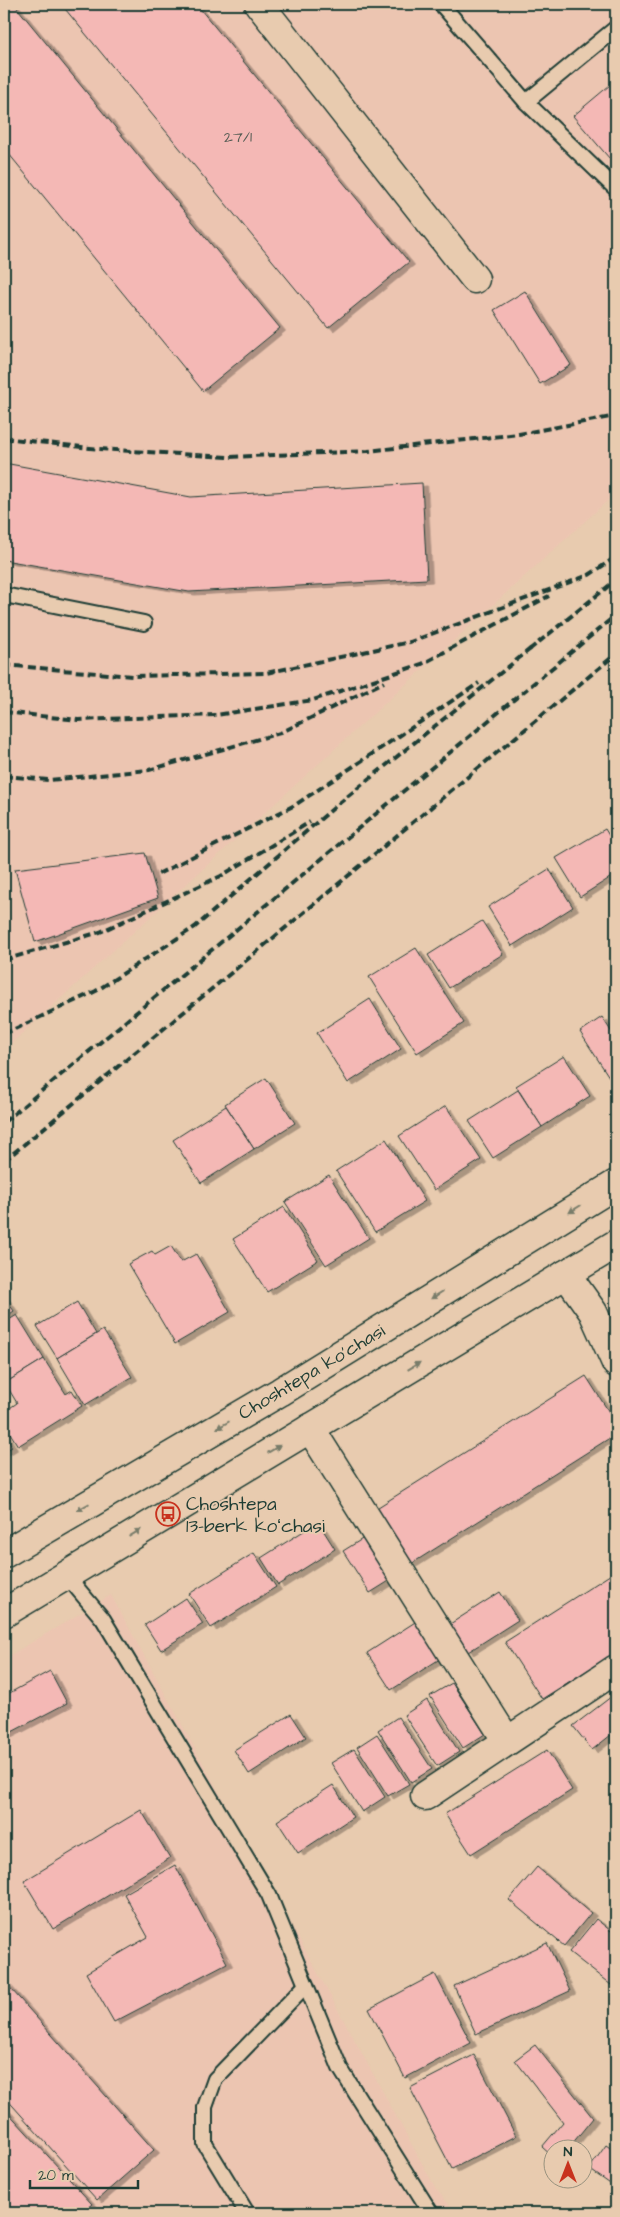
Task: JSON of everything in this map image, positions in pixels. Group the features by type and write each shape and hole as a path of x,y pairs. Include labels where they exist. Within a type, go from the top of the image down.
{"main road":[{"path":"259,4 475,280"},
{"name":"Choshtepa ko'chasi","path":"4,1554 280,1392 616,1184"},
{"path":"4,1613 616,1244"},
{"path":"566,1274 593,1312 616,1363"},
{"path":"310,1428 507,1742"},
{"path":"425,1796 616,1669"}],"lane":[{"path":"441,4 526,102 616,189"},
{"path":"526,102 616,28"},
{"path":"4,596 144,623"},
{"path":"66,1575 103,1619 269,1895 340,2068 431,2213"},
{"path":"247,2213 205,2144 205,2107 215,2079 306,1985"}],"shaded area":[{"path":"4,4 616,4 616,493 4,1050"},
{"path":"111,1595 436,2189 456,2213 4,2213 4,1659"}],"building":[{"path":"4,4 14,4 280,328 203,391 4,148"},
{"path":"61,4 143,4 148,11 157,4 196,4 409,262 328,328"},
{"path":"616,80 616,166 573,116"},
{"path":"525,291 571,365 540,384 494,310"},
{"path":"4,463 191,497 422,483 427,579 189,592 4,560"},
{"path":"605,829 616,847 616,874 580,897 556,858"},
{"path":"145,853 158,898 35,942 15,869"},
{"path":"549,869 573,907 512,946 488,907"},
{"path":"482,921 503,954 449,988 428,955"},
{"path":"416,948 464,1023 417,1053 369,977"},
{"path":"370,999 401,1049 348,1083 317,1033"},
{"path":"602,1017 616,1039 616,1080 613,1083 580,1032"},
{"path":"564,1056 590,1096 542,1127 516,1086"},
{"path":"266,1078 295,1123 254,1149 225,1104"},
{"path":"518,1090 542,1127 493,1158 469,1121"},
{"path":"226,1106 254,1149 201,1183 173,1140"},
{"path":"446,1106 481,1160 434,1190 399,1136"},
{"path":"386,1139 425,1201 375,1232 336,1171"},
{"path":"329,1175 369,1238 326,1265 285,1202"},
{"path":"284,1207 318,1260 267,1292 233,1239"},
{"path":"171,1246 181,1262 196,1254 230,1312 175,1344 128,1264 152,1251 155,1255"},
{"path":"4,1297 14,1311 4,1318"},
{"path":"77,1302 96,1334 57,1358 37,1326"},
{"path":"17,1315 44,1359 5,1383 4,1323"},
{"path":"103,1330 132,1377 85,1405 57,1358"},
{"path":"44,1359 66,1394 72,1390 82,1406 18,1446 4,1423 4,1412 17,1403 5,1383"},
{"path":"586,1376 616,1423 616,1434 411,1564 375,1509"},
{"path":"4,1433 12,1447 4,1452"},
{"path":"318,1522 335,1549 278,1585 261,1558"},
{"path":"367,1536 394,1578 370,1593 343,1551"},
{"path":"254,1553 276,1587 211,1628 189,1594"},
{"path":"616,1571 616,1652 542,1699 505,1642"},
{"path":"500,1592 518,1620 468,1652 450,1624"},
{"path":"186,1598 203,1624 161,1650 145,1625"},
{"path":"423,1617 446,1655 391,1690 367,1653"},
{"path":"50,1671 67,1703 6,1735 4,1731 4,1696"},
{"path":"452,1683 485,1734 463,1748 430,1696"},
{"path":"616,1693 616,1731 592,1750 573,1726"},
{"path":"427,1700 459,1752 437,1766 404,1715"},
{"path":"291,1714 306,1737 249,1774 234,1750"},
{"path":"398,1717 432,1769 411,1782 378,1730"},
{"path":"377,1734 409,1784 388,1796 357,1747"},
{"path":"354,1749 385,1797 362,1812 331,1763"},
{"path":"547,1750 572,1790 471,1854 445,1814"},
{"path":"333,1785 353,1817 298,1853 277,1821"},
{"path":"141,1810 170,1858 53,1929 24,1881"},
{"path":"175,1865 227,1963 114,2022 86,1973 148,1937 124,1894"},
{"path":"537,1867 591,1913 564,1946 509,1900"},
{"path":"596,1919 616,1935 616,1979 611,1985 569,1952"},
{"path":"547,1943 570,1991 476,2034 454,1986"},
{"path":"435,1974 471,2043 405,2078 369,2009"},
{"path":"4,1981 154,2150 97,2200 4,2096"},
{"path":"535,2045 593,2118 575,2140 548,2140 563,2122 515,2060"},
{"path":"474,2055 516,2136 452,2169 410,2088"},
{"path":"4,2108 92,2204 81,2213 4,2213"},
{"path":"606,2145 616,2152 616,2188 592,2171 592,2165"}],"railway":[{"path":"4,438 99,449 229,457 368,451 519,434 616,416"},
{"path":"4,665 132,676 266,673 410,642 589,575 616,557"},
{"path":"529,650 616,580"},
{"path":"4,712 78,720 216,715 313,700 422,664 549,596"},
{"path":"4,1122 616,615"},
{"path":"4,1034 96,991 195,927 337,805 534,646"},
{"path":"4,1161 616,654"},
{"path":"4,776 49,780 149,770 280,733 384,682"},
{"path":"158,874 295,805 479,683"},
{"path":"4,960 100,932 221,876 310,822"}],"place":[{"name":"Choshtepa 13-berk koʻchasi","path":"168,1514"}]}
